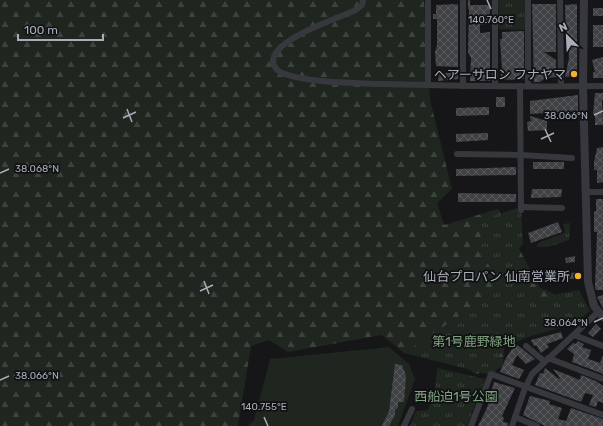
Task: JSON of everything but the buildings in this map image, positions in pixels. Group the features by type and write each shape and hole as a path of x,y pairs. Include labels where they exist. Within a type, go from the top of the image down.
{"street":[{"path":"363,0 362,5 356,10 288,40 275,55 273,61 275,68 282,73 314,79 348,82 463,86 603,86"},
{"path":"428,0 428,85"},
{"path":"463,0 463,86"},
{"path":"495,0 495,86"},
{"path":"528,0 528,86"},
{"path":"560,0 560,86"},
{"path":"512,426 525,388 532,374 574,335 600,315 592,300 588,282 583,86 584,0"},
{"path":"520,86 521,208 562,208"},
{"path":"457,154 521,155 572,158"},
{"path":"586,192 603,192"},
{"path":"574,335 603,346"},
{"path":"526,346 546,360 603,379"},
{"path":"471,426 491,374 525,388 603,415"},
{"path":"404,426 412,409"},
{"path":"515,417 537,426"}],"green space":[{"path":"0,0 424,0 430,100 452,189 437,203 444,225 498,209 540,288 553,293 572,319 504,347 503,367 476,374 450,358 404,353 382,335 288,352 269,340 251,346 238,426 0,426"},
{"path":"498,0 525,0 525,30 499,29"},
{"name":"第1号鹿野緑地","path":"521,207 523,244 516,252 517,272 529,299 579,290 590,311 574,324 503,344 495,376 404,353 493,293 497,287 494,273 481,254 480,220"},
{"path":"570,223 569,240 548,247 536,247 540,242 565,233 563,224"},
{"path":"389,347 409,364 415,379 398,426 248,426 254,420 270,359"},
{"name":"西船迫1号公園","path":"437,368 485,379 467,426 410,426 416,411 428,410 435,389"}],"place":[{"name":"ヘアーサロン フナヤマ","path":"574,74"},
{"name":"仙台プロパン 仙南営業所","path":"578,276"}]}
